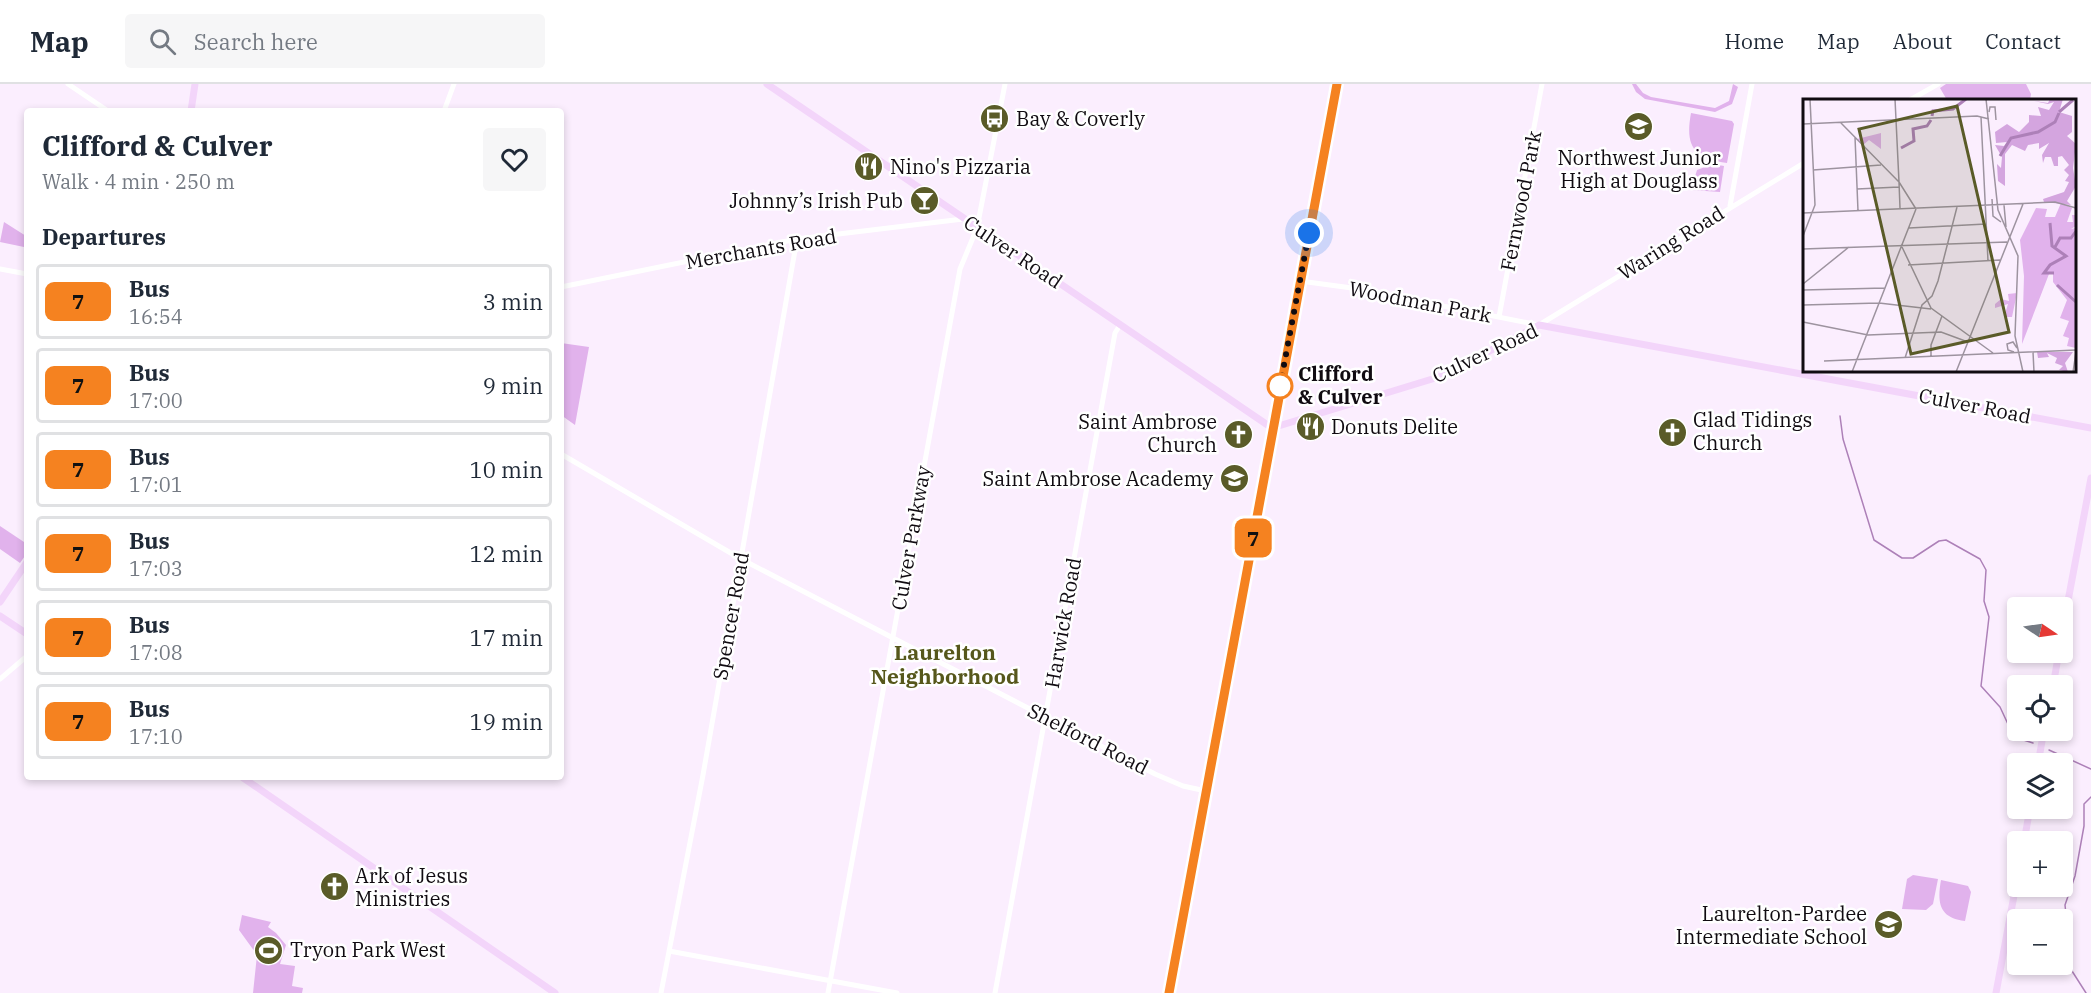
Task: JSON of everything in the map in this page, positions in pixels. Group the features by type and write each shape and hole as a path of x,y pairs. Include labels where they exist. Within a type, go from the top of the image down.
{"main road":[{"path":"191,108 195,84"},
{"name":"Culver Road","path":"767,84 1272,428 1436,378 1539,325 2091,428"},
{"path":"1168,993 1337,84"},
{"path":"2069,597 2091,478"},
{"path":"0,602 24,566"},
{"path":"0,616 24,632"},
{"path":"246,780 555,993"},
{"path":"1996,993 2014,897"}],"street":[{"path":"68,84 104,108"},
{"path":"445,108 454,84"},
{"name":"Culver Parkway","path":"828,993 960,269 977,228 1005,84"},
{"name":"Fernwood Park","path":"1499,317 1542,84"},
{"path":"1730,206 1752,84"},
{"path":"1912,99 1938,84"},
{"name":"Waring Road","path":"1539,325 1730,206 1803,164"},
{"name":"Merchants Road","path":"564,286 797,239 963,219"},
{"name":"Spencer Road","path":"661,993 797,239"},
{"path":"0,268 24,273"},
{"name":"Woodman Park","path":"1300,281 1333,284 1539,325"},
{"name":"Harwick Road","path":"995,993 1115,333 1120,325"},
{"name":"Shelford Road","path":"564,456 593,475 741,559 1165,778 1206,791"},
{"path":"0,678 24,658"},
{"path":"669,951 897,993"}],"shaded area":[{"path":"1632,84 1636,84 1643,93 1651,97 1715,108 1729,101 1733,84 1738,87 1732,104 1715,112 1645,99 1636,92"},
{"path":"1946,84 2026,84 2031,94 2030,99 1946,99 1940,88"},
{"path":"1691,113 1732,121 1734,124 1727,163 1706,158 1694,148 1689,134"},
{"path":"1713,164 1724,166 1720,192 1691,190 1697,170"},
{"path":"4,222 24,235 24,247 0,242"},
{"path":"564,343 589,347 575,425 564,417"},
{"path":"0,526 24,542 24,557 20,563 0,549"},
{"path":"1913,875 1938,879 1933,904 1926,910 1902,909 1907,879"},
{"path":"1941,880 1968,886 1971,892 1965,921 1950,917 1942,908 1939,896"},
{"name":"Tryon Park West","path":"242,915 271,922 268,927 286,945 280,964 295,966 292,986 303,988 302,993 253,993 257,955 239,930"}],"waterway":[{"path":"1840,416 1843,439 1874,540 1902,558 1913,558 1939,541 1946,540 1980,559 1986,570 1984,601 1989,617 1981,686 2000,707 2014,737 2033,743"},
{"path":"2049,750 2091,769"},
{"path":"2086,993 2072,971 2065,905 2075,876 2084,826 2084,804 2091,797"}],"bus line":[{"name":"7","path":"1169,993 1337,84"}],"place":[{"name":"Bay & Coverly","path":"995,119"},
{"name":"Northwest Junior High at Douglass","path":"1639,127"},
{"name":"Nino's Pizzaria","path":"869,167"},
{"name":"Johnny’s Irish Pub","path":"924,201"},
{"name":"Clifford & Culver","path":"1280,386"},
{"name":"Donuts Delite","path":"1310,427"},
{"name":"Glad Tidings Church","path":"1672,432"},
{"name":"Saint Ambrose Church","path":"1238,434"},
{"name":"Saint Ambrose Academy","path":"1234,479"},
{"name":"Ark of Jesus Ministries","path":"334,887"},
{"name":"Laurelton-Pardee Intermediate School","path":"1888,925"},
{"name":"Tryon Park West","path":"269,950"}],"district":[{"name":"Laurelton Neighborhood","path":"945,665"}],"route":[{"path":"1280,386 1309,233"}]}
